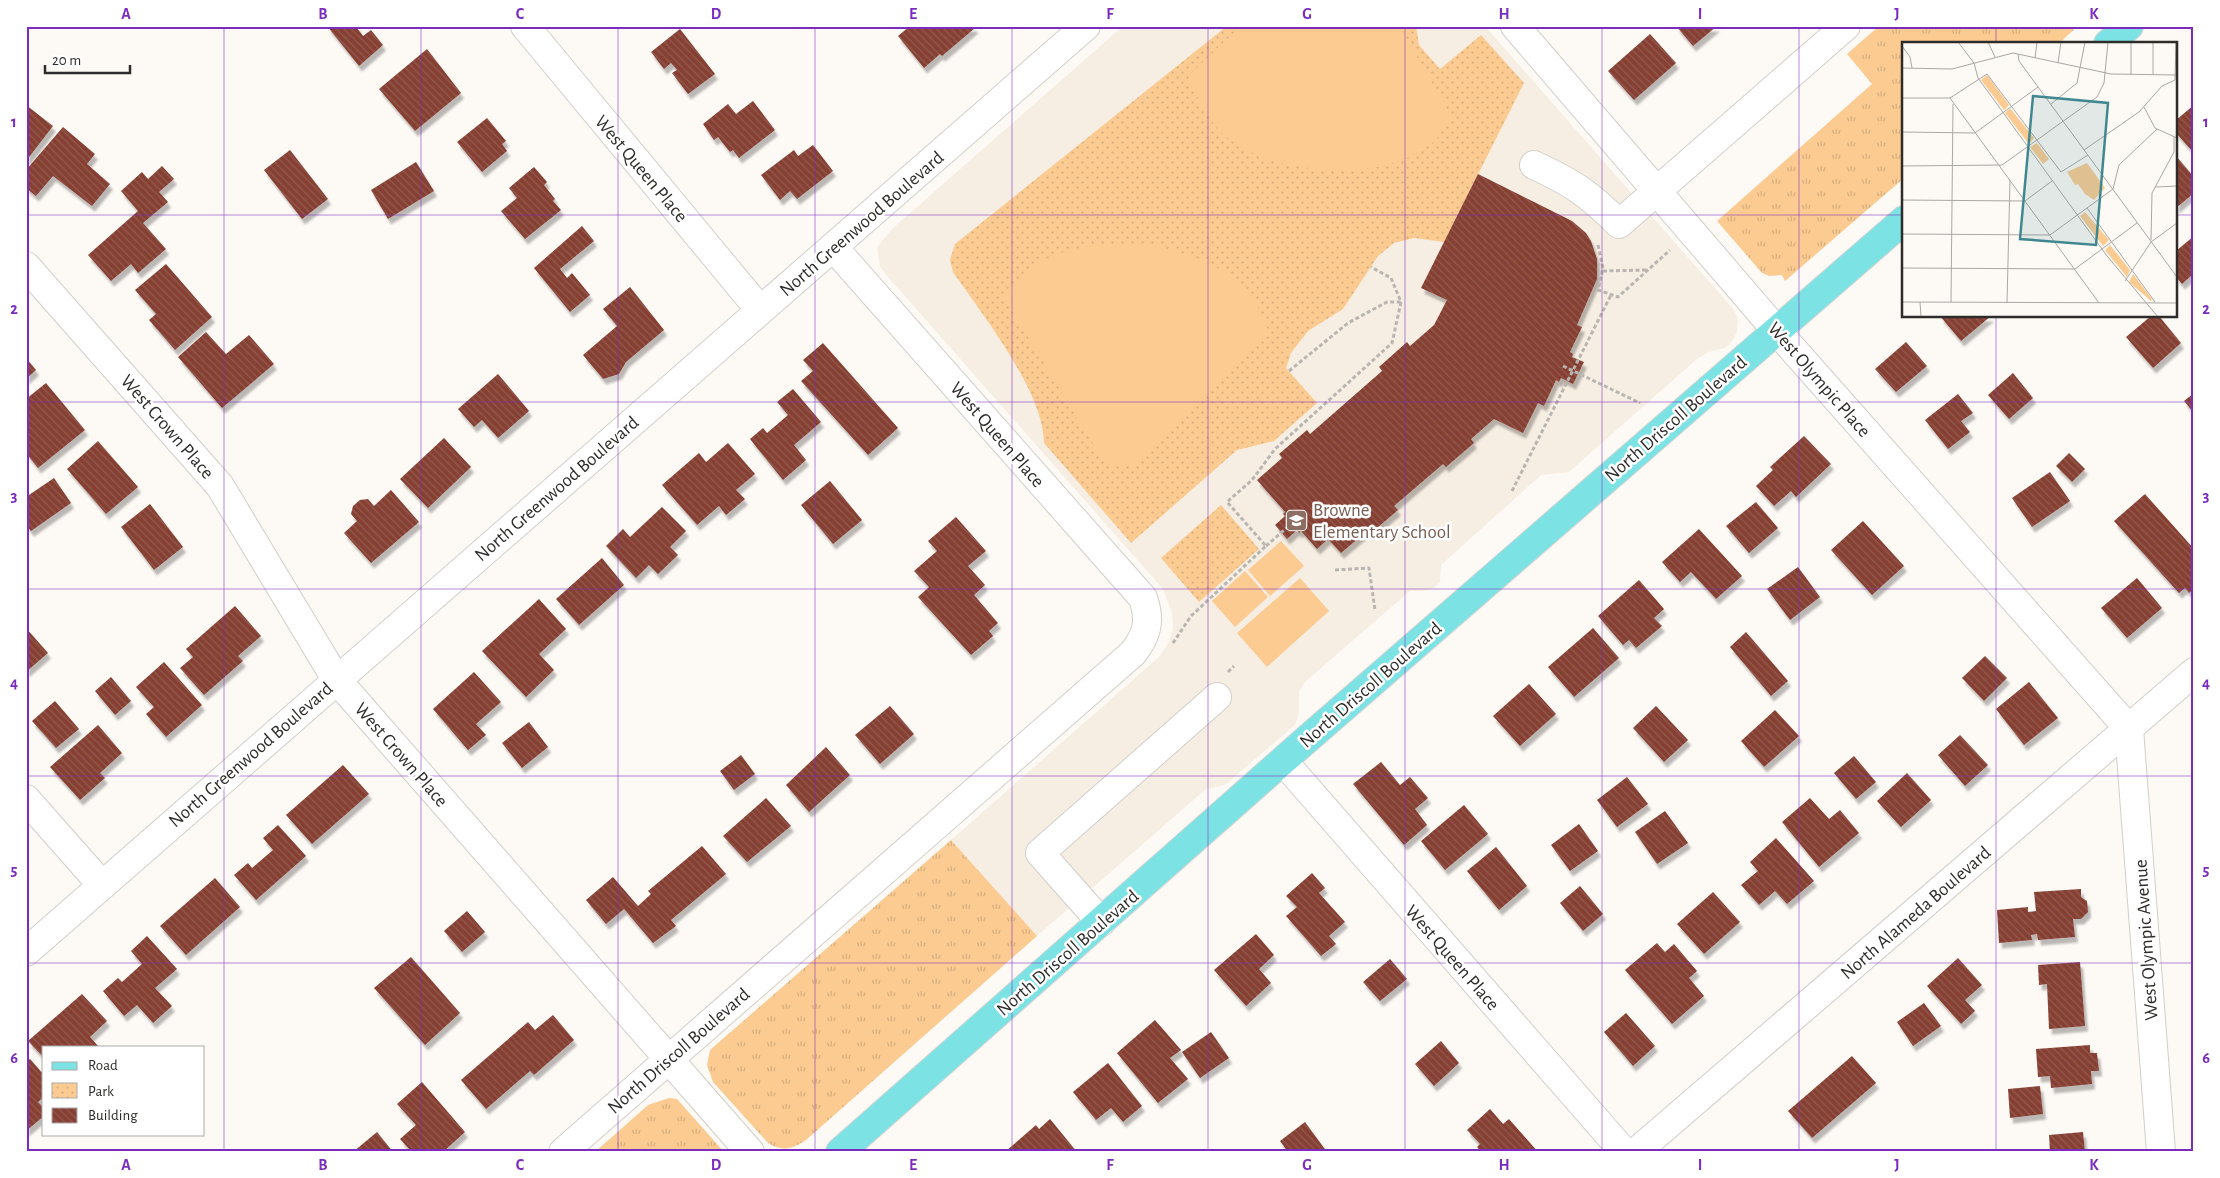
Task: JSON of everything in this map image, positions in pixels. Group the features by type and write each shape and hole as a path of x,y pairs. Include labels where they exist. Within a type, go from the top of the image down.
{"main road":[{"path":"2110,42 2129,26"},
{"name":"North Driscoll Boulevard","path":"840,1152 1283,761 1902,222"}],"street":[{"name":"West Queen Place","path":"524,26 760,310"},
{"name":"North Greenwood Boulevard","path":"26,952 336,679 760,310 834,248 1086,26"},
{"name":"West Olympic Place","path":"1515,26 1776,330 2129,729"},
{"path":"1534,165 1572,183 1593,198 1619,224 1846,26"},
{"name":"West Queen Place","path":"834,248 1143,598 1148,612 1148,627"},
{"name":"West Crown Place","path":"26,266 220,486 336,679 750,1152"},
{"name":"North Driscoll Boulevard","path":"563,1152 1133,654 1142,641 1148,627"},
{"name":"North Alameda Boulevard","path":"1636,1152 2194,672"},
{"path":"1101,922 1040,853 1217,697"},
{"name":"West Olympic Avenue","path":"2129,729 2161,1152"},
{"name":"West Queen Place","path":"1283,761 1624,1152"},
{"path":"26,799 102,885"}],"path":[{"path":"1595,239 1602,256 1603,271 1598,290 1618,297 1673,248"},
{"path":"1266,546 1227,502 1252,480 1275,449 1392,343 1401,302 1391,278 1371,267"},
{"path":"1603,271 1648,270"},
{"path":"1512,491 1611,295"},
{"path":"1289,371 1348,323 1387,302 1401,302"},
{"path":"1563,366 1640,404"},
{"path":"1172,644 1191,616 1291,524"},
{"path":"1335,570 1369,568 1375,610"}],"shaded area":[{"name":"Browne Elementary School","path":"1123,26 1485,26 1734,310 1738,320 1737,332 1731,343 1725,348 1709,352 1697,359 1569,472 1541,475 1441,565 1440,582 1434,588 1424,591 1410,591 1305,682 1299,692 1299,713 1295,725 1226,784 1205,790 1037,936 951,840 1160,656 1169,642 1173,627 1172,613 1163,589 888,277 880,267 877,247 893,228"}],"green space":[{"path":"1227,26 1416,26 1419,45 1440,69 1481,35 1524,83 1444,242 1414,238 1394,243 1378,256 1343,309 1308,331 1291,353 1286,368 1317,403 1274,441 1237,450 1131,543 1044,443 1041,423 1034,401 1023,378 995,331 953,272 950,260 955,244"},
{"path":"1241,26 1399,26 1452,117 1440,135 1431,144 1411,156 1386,165 1359,169 1330,170 1301,167 1274,161 1249,151 1229,139 1209,118 1188,76"},
{"path":"1879,26 2078,26 2060,42 1902,42 1902,180 1785,281 1782,275 1769,276 1762,273 1717,221 1872,84 1847,54"},
{"path":"1145,243 1191,256 1220,269 1233,278 1255,302 1270,334 1134,465 1109,464 1093,444 1005,299 1026,271 1039,262 1053,256 1067,251 1098,245"},
{"path":"1221,505 1259,549 1199,602 1161,558"},
{"path":"1281,541 1304,566 1270,596 1248,570"},
{"path":"1245,571 1268,597 1235,627 1212,601"},
{"path":"1300,578 1329,611 1267,667 1237,633"},
{"path":"951,840 1037,936 806,1140 797,1146 787,1148 773,1146 768,1143 713,1082 707,1065 710,1050"},
{"path":"669,1098 677,1099 724,1152 595,1152 648,1105"}],"building":[{"path":"327,26 359,26 357,28 363,36 371,30 383,45 359,66"},
{"path":"910,26 974,26 975,28 942,56 940,54 924,68 898,36"},
{"path":"1676,26 1717,26 1693,46"},
{"path":"680,29 715,74 688,94 672,73 677,70 671,63 664,69 651,52"},
{"path":"1650,34 1676,63 1634,100 1608,71"},
{"path":"427,49 461,93 415,131 379,89"},
{"path":"753,101 775,130 739,158 733,150 730,152 718,137 714,140 703,124 728,104 736,114"},
{"path":"26,105 53,126 26,161"},
{"path":"2194,105 2194,153 2178,135 2178,118"},
{"path":"487,118 506,141 502,144 507,151 482,172 457,142"},
{"path":"63,127 95,154 87,164 110,184 92,206 53,176 36,196 26,188 26,170"},
{"path":"813,145 833,171 797,199 790,191 780,200 761,175 794,150 798,156"},
{"path":"290,150 328,199 302,219 264,170"},
{"path":"2178,158 2194,177 2194,193 2178,206"},
{"path":"416,162 434,191 388,219 371,190"},
{"path":"162,166 174,179 159,192 168,202 143,223 166,249 138,273 131,264 111,281 88,255 138,211 121,191 142,172 148,179"},
{"path":"534,167 547,182 544,185 555,199 553,201 561,210 525,239 501,211 517,198 509,188"},
{"path":"1478,174 1572,221 1586,233 1591,241 1597,259 1597,279 1577,325 1582,327 1570,352 1573,354 1572,357 1584,362 1573,384 1561,378 1559,382 1556,380 1544,406 1538,403 1523,433 1494,419 1471,439 1474,443 1446,467 1443,464 1394,506 1398,510 1370,534 1367,531 1341,553 1328,539 1317,549 1301,531 1299,533 1297,530 1287,539 1275,525 1285,516 1283,514 1285,512 1257,480 1282,458 1279,454 1307,430 1310,434 1382,371 1379,367 1407,342 1410,346 1434,325 1447,300 1421,288"},
{"path":"582,226 594,241 560,269 567,278 572,273 590,295 570,312 534,268"},
{"path":"2194,236 2194,278 2191,276 2182,284 2178,279 2178,249"},
{"path":"166,264 212,317 175,350 149,320 156,314 135,290"},
{"path":"630,287 664,330 626,362 619,374 603,379 583,355 617,326 603,309"},
{"path":"1942,318 1989,318 1961,341"},
{"path":"2149,318 2161,318 2181,343 2153,368 2126,337"},
{"path":"206,332 226,354 249,335 274,364 222,408 178,357"},
{"path":"1906,342 1927,366 1896,392 1875,369"},
{"path":"823,343 898,428 868,455 801,381 813,371 803,360"},
{"path":"26,358 36,370 26,379"},
{"path":"2013,373 2033,398 2009,419 1988,395"},
{"path":"498,374 529,411 498,438 482,420 474,427 458,409"},
{"path":"46,383 85,430 38,468 26,453 26,399"},
{"path":"793,389 821,422 794,445 806,460 783,480 750,439 763,428 767,433 788,415 777,402"},
{"path":"2194,393 2194,413 2184,401"},
{"path":"1958,394 1973,413 1961,421 1970,432 1948,449 1925,420"},
{"path":"1804,436 1831,464 1796,497 1791,491 1774,506 1756,486 1773,470 1770,467"},
{"path":"444,438 471,467 428,508 400,479"},
{"path":"98,441 138,487 106,514 67,469"},
{"path":"728,443 755,474 736,490 745,499 726,515 719,506 697,525 662,485 699,453 706,462"},
{"path":"2069,453 2085,469 2072,482 2056,466"},
{"path":"2050,472 2070,501 2032,527 2012,498"},
{"path":"54,478 71,503 31,531 26,525 26,497"},
{"path":"830,481 862,520 833,544 801,505"},
{"path":"391,490 419,522 371,563 344,533 357,521 351,514 353,506 360,500 368,499 374,506"},
{"path":"2145,494 2194,549 2194,589 2189,593 2185,588 2179,593 2114,521"},
{"path":"1756,502 1778,528 1749,553 1726,526"},
{"path":"150,504 183,547 154,570 121,527"},
{"path":"662,507 686,531 670,547 678,555 658,574 649,565 636,578 606,546 623,529 630,537"},
{"path":"956,517 986,551 968,566 985,585 974,595 998,623 989,631 993,636 971,655 918,597 929,587 914,571 937,551 928,541"},
{"path":"1863,521 1904,566 1872,595 1831,550"},
{"path":"1699,529 1742,576 1716,599 1691,572 1680,582 1662,562"},
{"path":"602,558 624,585 579,625 556,599"},
{"path":"1798,567 1820,597 1790,620 1767,589"},
{"path":"2137,578 2162,608 2127,638 2101,608"},
{"path":"1639,580 1664,609 1654,618 1662,626 1636,648 1629,640 1623,645 1598,616"},
{"path":"539,599 566,629 539,654 554,670 526,697 482,651"},
{"path":"235,606 261,636 238,656 243,661 204,695 180,668 193,657 186,649"},
{"path":"26,628 48,653 26,672"},
{"path":"1593,628 1619,658 1574,697 1548,667"},
{"path":"1746,632 1788,681 1771,696 1730,647"},
{"path":"1985,656 2007,678 1984,701 1962,678"},
{"path":"164,662 202,705 166,737 146,714 154,707 136,687"},
{"path":"474,672 501,702 476,724 486,735 468,750 433,709"},
{"path":"111,677 131,701 115,715 95,691"},
{"path":"2029,682 2058,718 2024,745 1996,709"},
{"path":"1529,684 1556,714 1520,746 1493,716"},
{"path":"55,701 79,729 56,748 32,721"},
{"path":"890,706 914,734 880,764 855,735"},
{"path":"1656,706 1688,740 1664,762 1633,728"},
{"path":"1775,710 1799,736 1764,767 1741,741"},
{"path":"529,722 548,747 522,768 502,743"},
{"path":"98,725 122,753 100,773 105,778 80,800 50,767"},
{"path":"1960,735 1988,765 1965,786 1938,755"},
{"path":"826,747 850,775 809,812 786,785"},
{"path":"741,755 755,774 734,790 720,771"},
{"path":"1854,756 1876,782 1856,799 1834,773"},
{"path":"1381,762 1400,785 1410,777 1428,798 1415,809 1427,825 1404,845 1353,784"},
{"path":"343,765 369,794 312,844 286,815"},
{"path":"1907,773 1931,800 1901,827 1877,801"},
{"path":"1627,777 1648,804 1617,827 1597,800"},
{"path":"766,798 791,826 747,862 723,836"},
{"path":"1810,798 1829,819 1840,810 1859,833 1819,867 1782,822"},
{"path":"1464,805 1488,834 1445,870 1421,841"},
{"path":"1665,811 1688,843 1657,864 1635,832"},
{"path":"1579,824 1598,851 1570,871 1551,845"},
{"path":"278,825 306,856 256,900 234,875 248,863 252,868 273,850 263,838"},
{"path":"1776,838 1814,881 1787,904 1775,891 1759,905 1741,885 1758,871 1750,862"},
{"path":"702,846 726,874 671,920 676,926 653,943 624,909 606,924 586,900 613,877 638,906 651,894 648,891"},
{"path":"1496,847 1527,886 1499,910 1467,871"},
{"path":"1312,873 1325,888 1319,893 1345,922 1329,936 1336,944 1321,956 1286,916 1297,907 1286,896"},
{"path":"215,878 240,907 186,955 160,926"},
{"path":"1580,886 1603,914 1583,931 1560,903"},
{"path":"2081,889 2081,897 2087,901 2088,912 2081,919 2073,919 2075,937 2038,940 2037,934 2031,935 2032,940 1999,943 1997,910 2028,907 2028,912 2036,911 2034,892"},
{"path":"1713,892 1740,922 1704,954 1677,924"},
{"path":"467,911 485,932 462,952 444,931"},
{"path":"1256,934 1274,955 1259,969 1271,983 1246,1006 1214,970"},
{"path":"147,936 177,969 155,988 172,1006 153,1023 137,1005 124,1016 103,991 118,978 122,982 142,964 131,951"},
{"path":"1657,943 1665,952 1674,944 1697,971 1689,978 1704,996 1672,1024 1625,970"},
{"path":"411,957 460,1013 425,1045 374,988"},
{"path":"1958,958 1982,985 1965,1000 1975,1011 1961,1024 1927,986"},
{"path":"1390,959 1407,979 1380,1001 1363,982"},
{"path":"2080,962 2085,1026 2049,1029 2047,984 2039,985 2038,965"},
{"path":"82,994 107,1021 90,1037 98,1046 42,1046 42,1056 28,1041"},
{"path":"1924,1003 1941,1026 1913,1046 1897,1022"},
{"path":"1626,1013 1655,1046 1633,1066 1604,1032"},
{"path":"553,1015 574,1040 534,1075 530,1071 486,1109 461,1080 528,1022 535,1030"},
{"path":"1155,1020 1181,1050 1170,1058 1188,1079 1158,1103 1117,1053"},
{"path":"1211,1032 1229,1058 1200,1078 1182,1052"},
{"path":"1441,1041 1459,1063 1434,1086 1415,1064"},
{"path":"2090,1045 2090,1053 2097,1053 2099,1071 2091,1071 2092,1084 2051,1088 2050,1076 2038,1077 2036,1049"},
{"path":"1852,1056 1876,1083 1812,1138 1788,1111"},
{"path":"30,1059 42,1073 42,1099 38,1102 42,1106 42,1118 26,1131 26,1062"},
{"path":"1108,1063 1142,1106 1123,1122 1111,1108 1096,1120 1073,1092"},
{"path":"422,1082 465,1132 443,1152 412,1152 400,1139 416,1125 397,1104"},
{"path":"2040,1086 2043,1114 2010,1118 2008,1089"},
{"path":"1490,1109 1503,1124 1509,1119 1538,1152 1481,1152 1477,1147 1480,1144 1467,1130"},
{"path":"1050,1119 1077,1152 1005,1152 1036,1125 1039,1129"},
{"path":"1305,1122 1327,1152 1288,1152 1280,1141"},
{"path":"377,1132 393,1152 353,1152"},
{"path":"2083,1132 2085,1152 2050,1152 2049,1135"}],"place":[{"name":"Browne Elementary School","path":"1297,520"}]}
